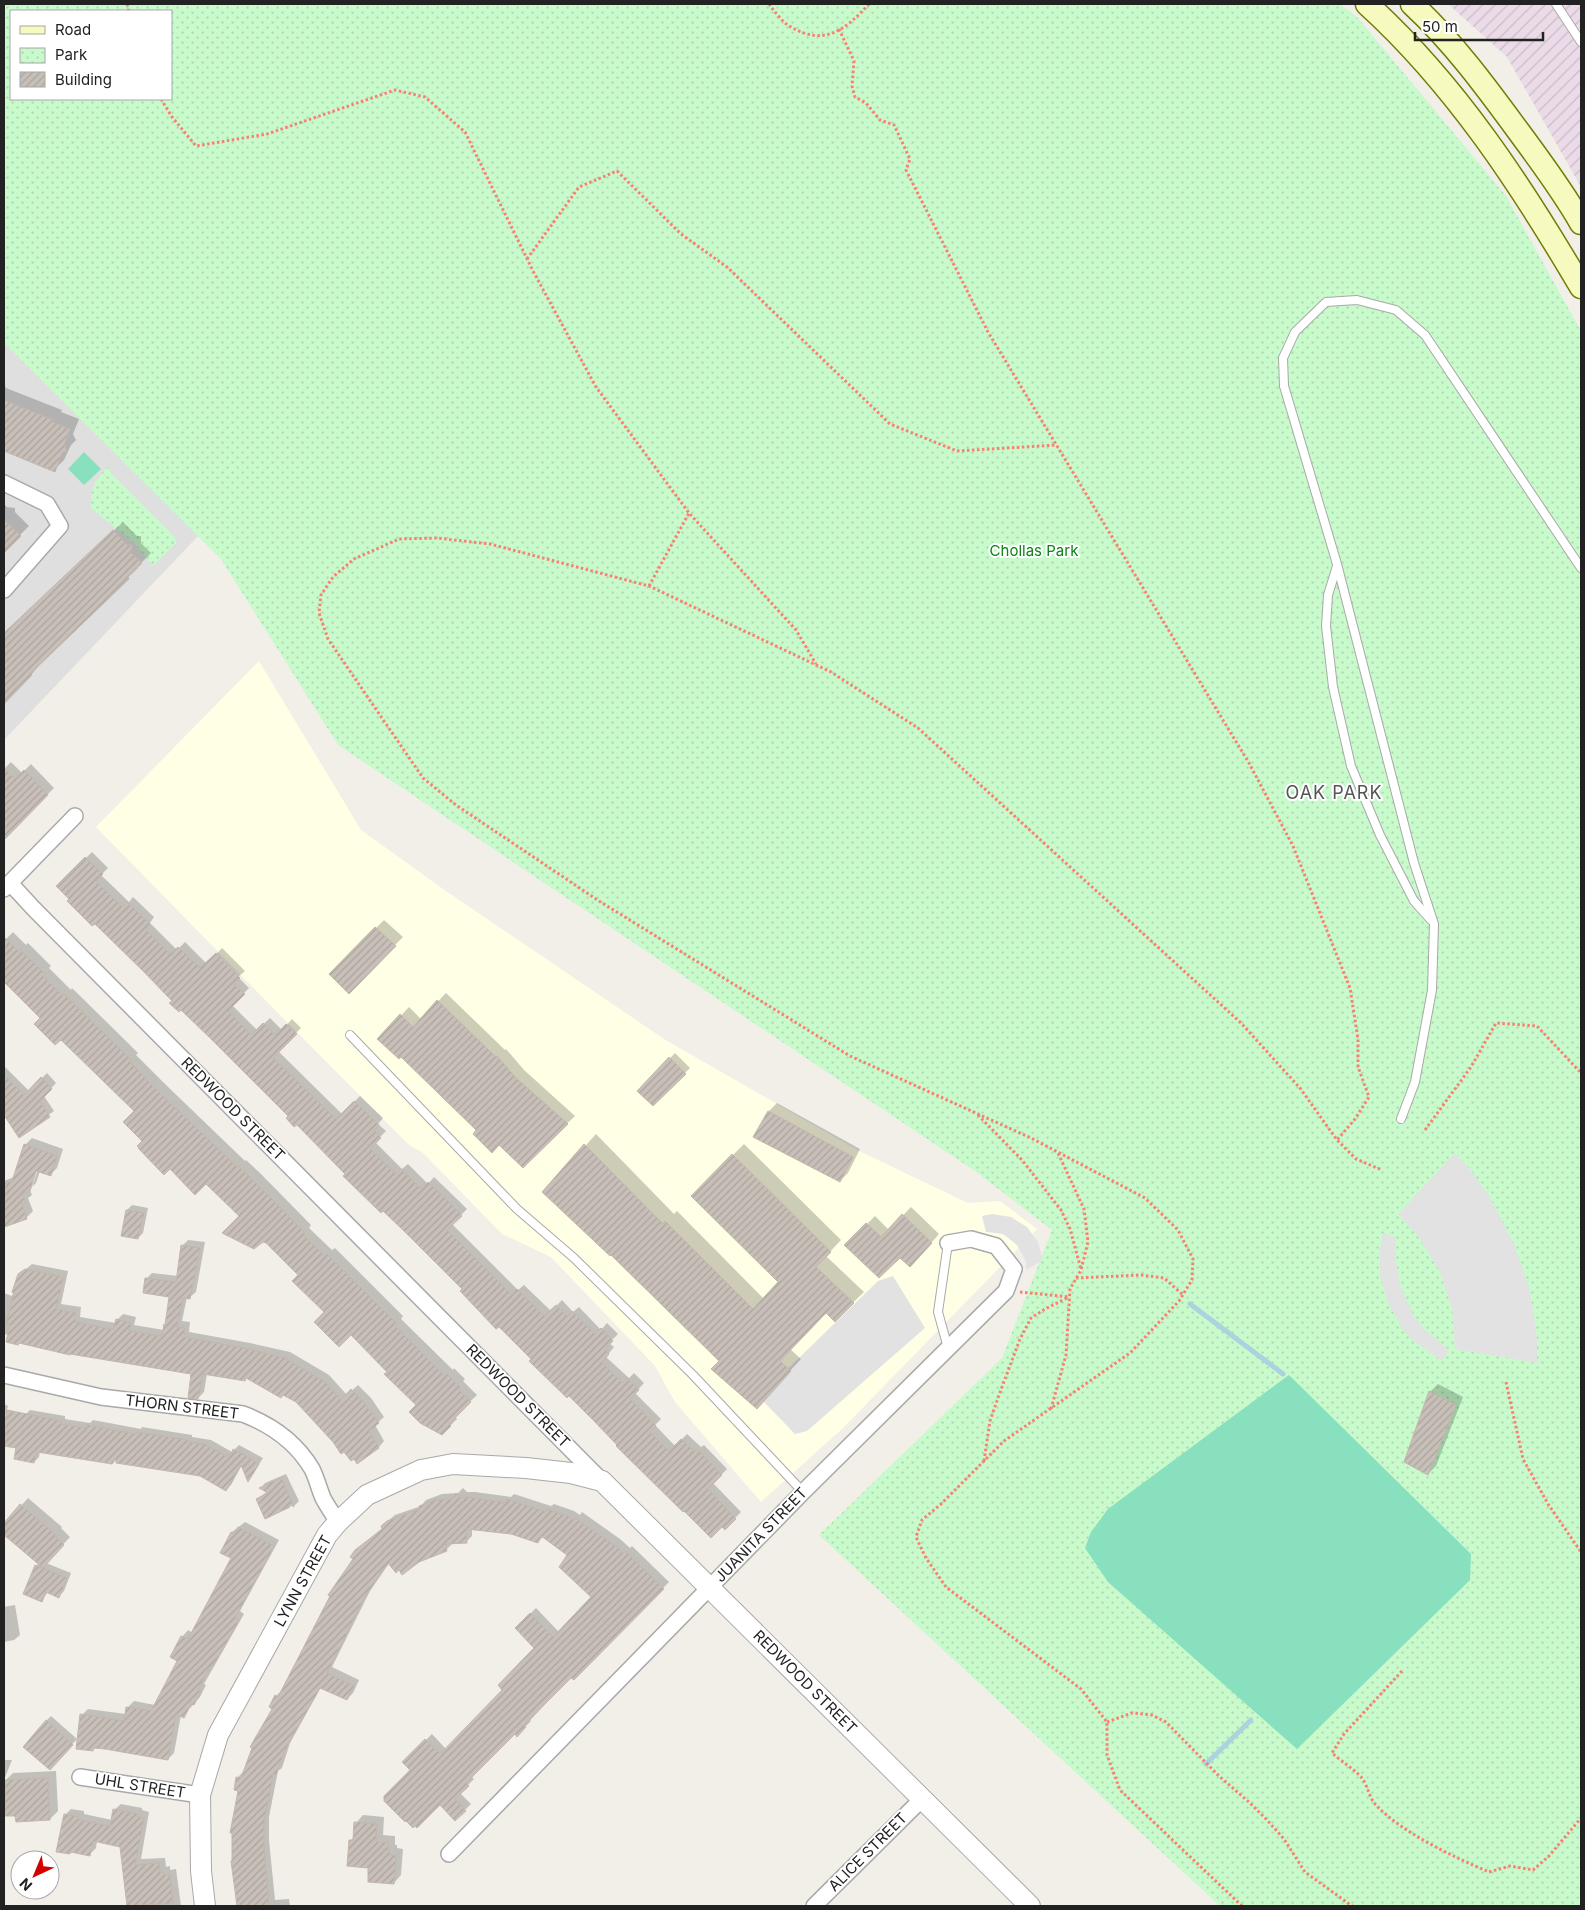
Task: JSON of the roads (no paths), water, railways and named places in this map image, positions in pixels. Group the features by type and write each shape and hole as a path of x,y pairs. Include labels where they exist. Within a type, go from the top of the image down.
{"main road":[{"path":"1367,4 1395,30 1476,124 1538,214 1581,287"},
{"path":"1412,4 1437,28 1490,92 1568,199 1581,223"}],"street":[{"path":"4,483 47,504 60,526 4,590"},
{"path":"7,886 75,816"},
{"name":"REDWOOD STREET","path":"7,886 34,909 602,1481 1030,1906"},
{"name":"JUANITA STREET","path":"449,1854 803,1492 1006,1291 1014,1270 996,1246 972,1239 948,1243"},
{"name":"THORN STREET","path":"4,1376 101,1397 243,1414 258,1420 285,1437 297,1448 313,1471 322,1497 338,1522"},
{"name":"LYNN STREET","path":"205,1906 201,1871 200,1795 218,1735 327,1536 338,1522 367,1495 421,1470 454,1464 526,1468 571,1474 602,1481"},
{"name":"UHL STREET","path":"80,1777 200,1795"},
{"name":"ALICE STREET","path":"814,1906 923,1798"}],"lane":[{"path":"1556,4 1581,42"},
{"path":"1401,1119 1415,1082 1432,990 1434,924 1414,863 1337,564 1284,386 1283,358 1295,332 1326,302 1357,300 1396,310 1425,335 1581,568"},
{"path":"1337,564 1328,594 1326,626 1332,687 1351,766 1380,835 1414,901 1434,924"},
{"path":"350,1035 517,1209 574,1258 693,1375 803,1492"},
{"path":"948,1243 938,1312 948,1348"}],"waterway":[{"path":"1190,1304 1283,1374"},
{"path":"1206,1764 1251,1720"}],"district":[{"name":"OAK PARK","path":"1334,793"}],"park label":[{"name":"Chollas Park","path":"1034,551"}]}
